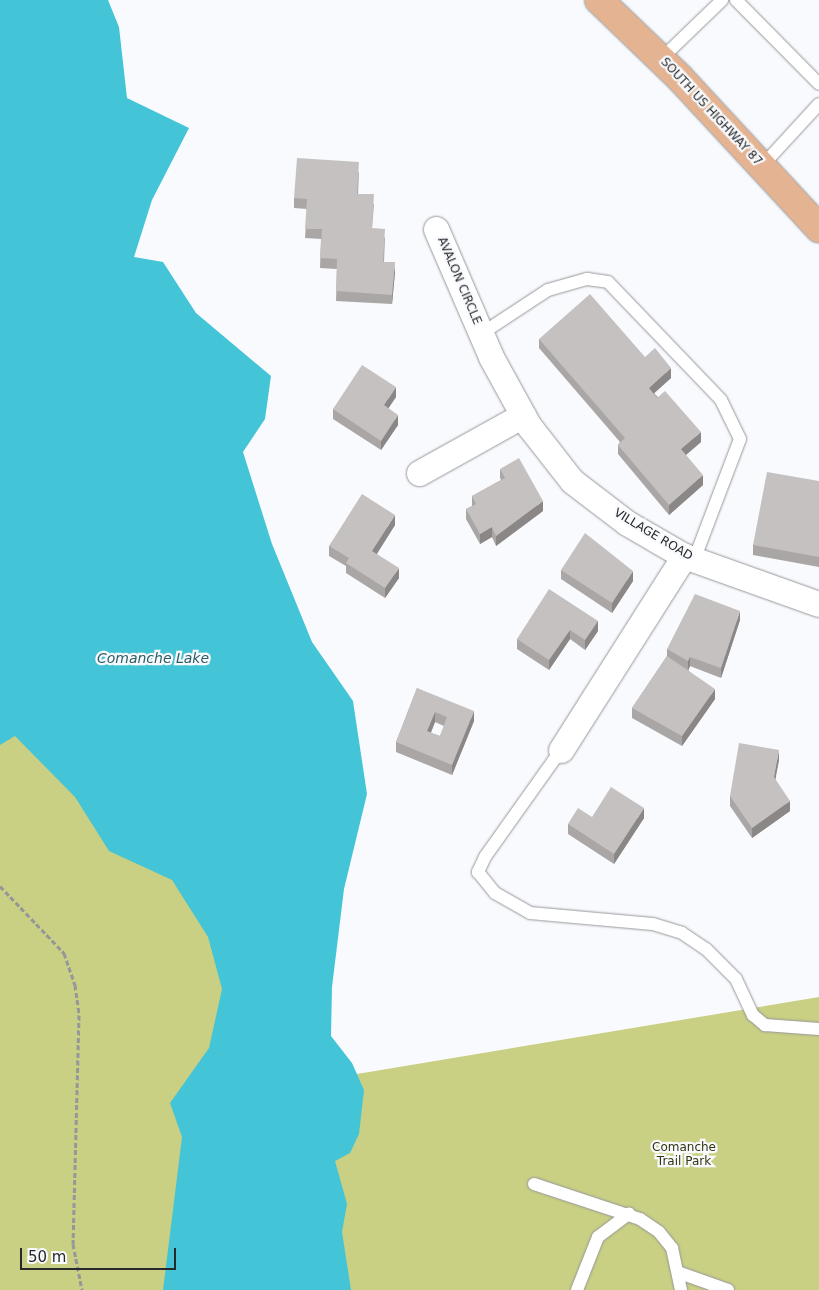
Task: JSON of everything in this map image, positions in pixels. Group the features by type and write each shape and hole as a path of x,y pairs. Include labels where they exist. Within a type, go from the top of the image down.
{"main road":[{"name":"SOUTH US HIGHWAY 87","path":"599,0 661,60 819,228"}],"street":[{"name":"AVALON CIRCLE","path":"436,229 481,334"},
{"name":"VILLAGE ROAD","path":"481,334 523,415 572,481 628,523 689,558 819,604"},
{"path":"419,473 523,415"},
{"path":"561,750 689,558"}],"lane":[{"path":"661,60 722,0"},
{"path":"736,0 819,84"},
{"path":"762,166 819,104"},
{"path":"481,334 548,290 587,279 608,282 721,400 740,439 689,558"},
{"path":"561,750 484,857 478,872 495,893 530,913 653,924 682,933 706,949 736,979 753,1015 765,1025 819,1029"},
{"path":"534,1184 628,1214 659,1232 672,1248 680,1273 681,1290"},
{"path":"577,1290 598,1237 628,1214"},
{"path":"680,1273 728,1290"}],"path":[{"path":"0,886 64,953 75,985 79,1015 73,1244 82,1290"}],"green space":[{"path":"0,576 246,972 188,1290 0,1290"},
{"name":"Comanche Trail Park","path":"819,997 819,1290 325,1290 303,1083"}],"water":[{"name":"Comanche Lake","path":"0,0 108,0 119,27 127,98 189,128 152,200 134,257 163,262 196,313 271,376 265,419 243,452 272,544 312,642 353,701 367,794 344,889 332,987 331,1036 352,1063 364,1090 359,1134 350,1153 335,1161 347,1204 342,1232 351,1290 163,1290 182,1137 170,1103 209,1048 222,989 208,937 172,880 109,851 75,797 15,736 0,745"}],"building":[{"path":"297,158 359,162 357,194 374,194 372,228 385,229 383,262 395,262 392,295 336,291 337,259 320,258 322,229 305,229 307,199 294,198"},
{"path":"590,294 645,357 655,348 671,368 649,388 657,398 665,391 701,432 681,449 703,475 669,505 618,445 625,438 539,339"},
{"path":"362,365 396,387 384,405 398,415 381,441 333,409"},
{"path":"519,458 543,501 496,536 492,527 480,534 466,509 476,504 472,496 505,478 500,469"},
{"path":"767,472 819,481 819,557 753,545"},
{"path":"362,494 395,515 372,551 399,568 385,588 346,563 349,558 329,546"},
{"path":"585,533 633,571 612,603 561,570"},
{"path":"549,589 598,621 585,640 570,630 549,660 517,639"},
{"path":"695,594 740,611 721,668 690,657 688,661 667,649"},
{"path":"667,656 715,689 682,736 632,708"},
{"path":"417,688 474,711 452,765 396,742","holes":["435,712 447,717 440,736 427,731"]},
{"path":"739,743 779,750 774,777 790,801 752,828 730,796"},
{"path":"611,787 644,808 614,854 568,824 578,808 592,817"}]}
